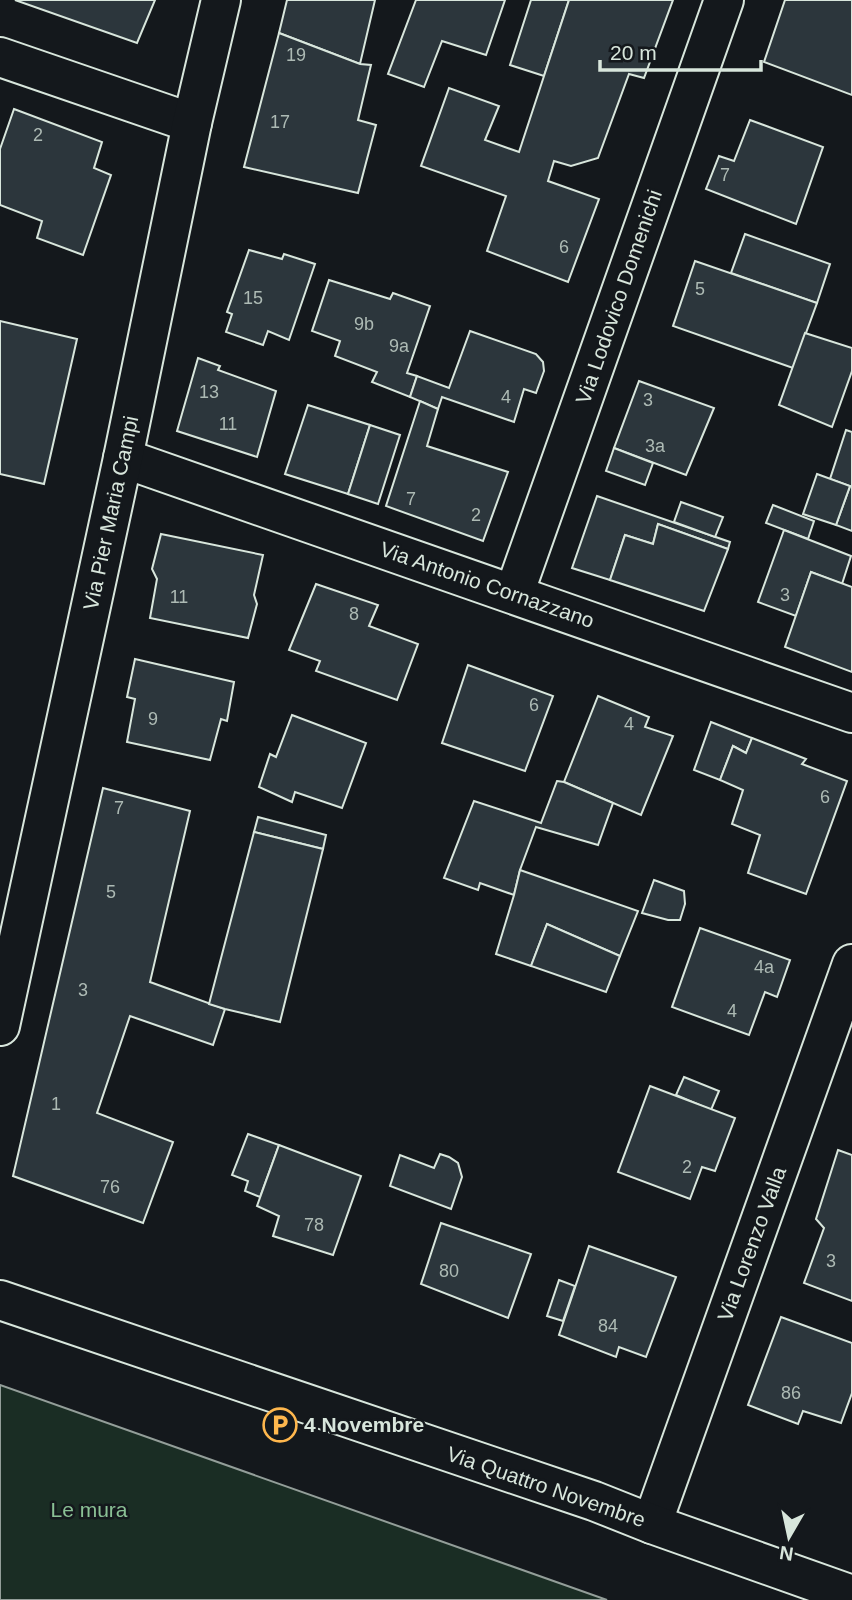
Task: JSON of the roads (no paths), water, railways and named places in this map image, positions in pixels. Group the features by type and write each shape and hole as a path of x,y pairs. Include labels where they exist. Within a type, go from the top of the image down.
{"street":[{"name":"Via Pier Maria Campi","path":"0,1026 123,458 192,123 221,0"},
{"name":"Via Lodovico Domenichi","path":"514,594 724,0"},
{"path":"0,57 192,123"},
{"name":"Via Antonio Cornazzano","path":"123,458 852,713"},
{"name":"Via Lorenzo Valla","path":"652,1524 852,964"},
{"name":"Via Quattro Novembre","path":"0,1300 594,1501 852,1595"}],"place":[{"name":"4 Novembre","path":"280,1425"}],"park label":[{"name":"Le mura","path":"89,1510"}]}
